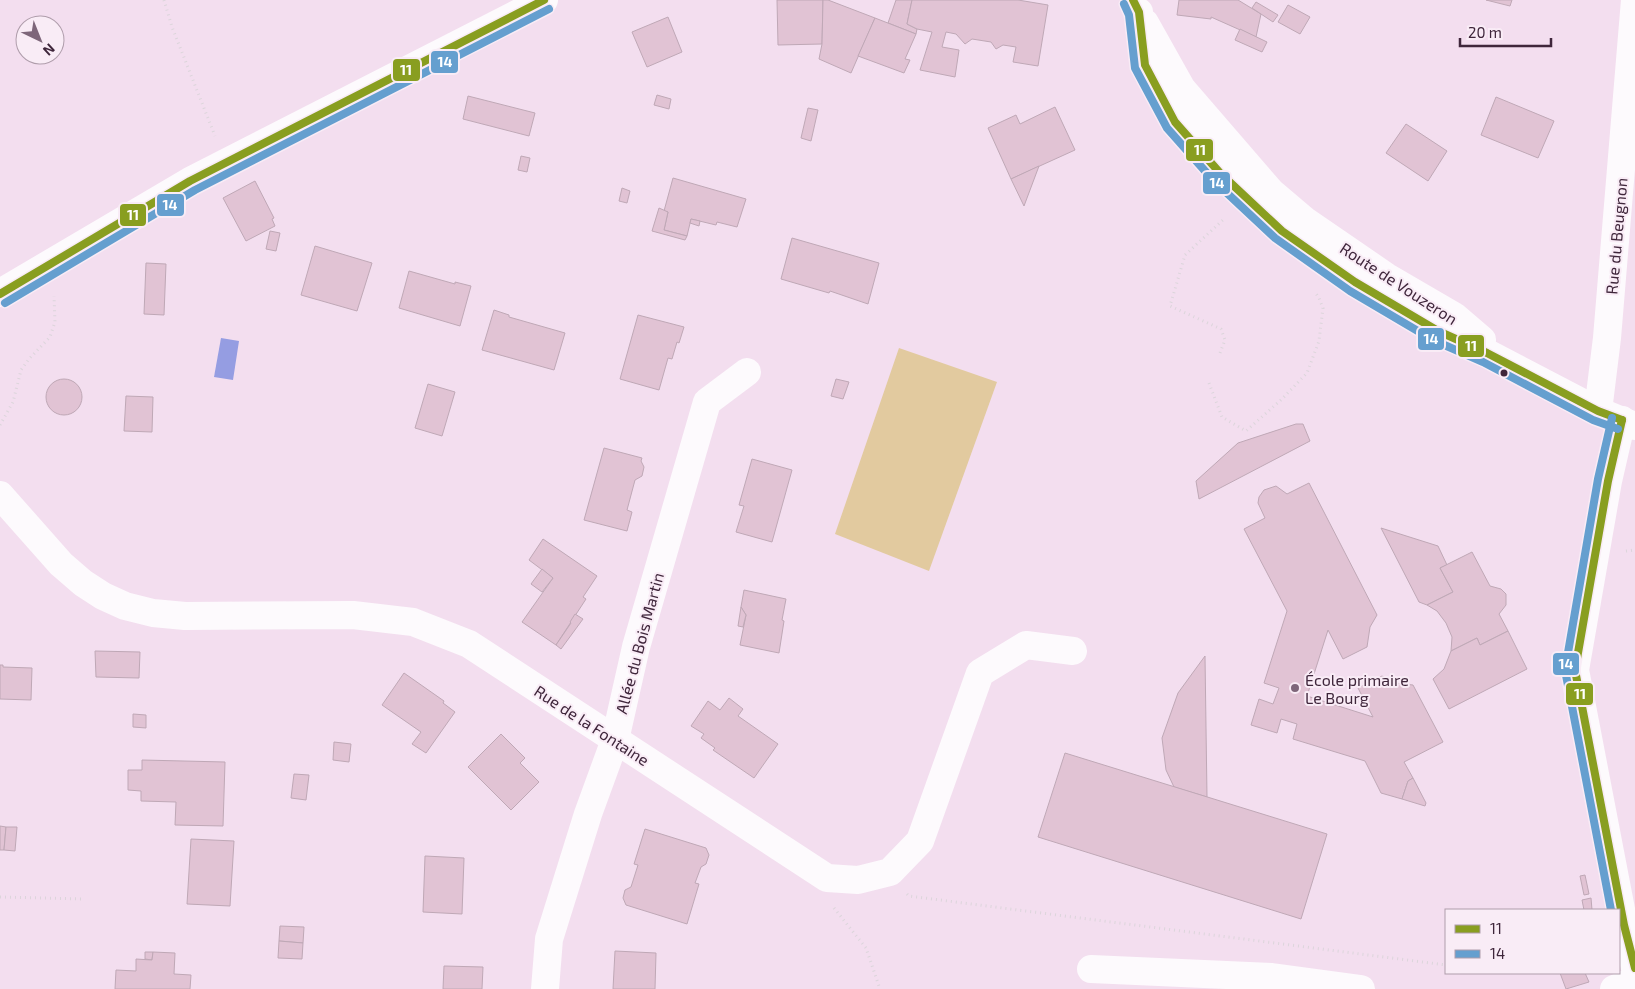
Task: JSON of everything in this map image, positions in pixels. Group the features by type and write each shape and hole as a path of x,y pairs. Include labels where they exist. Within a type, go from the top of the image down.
{"street":[{"path":"0,293 190,181 544,0"},
{"name":"Rue du Beugnon","path":"1635,0 1608,338 1618,419 1575,670 1624,925 1635,968"},
{"name":"Route de Vouzeron","path":"1136,6 1182,89 1265,201 1282,231 1356,282 1438,330 1618,419"},
{"name":"Allée du Bois Martin","path":"545,989 549,939 588,814 615,740 636,647 707,402 748,372"},
{"name":"Rue de la Fontaine","path":"0,496 61,564 96,592 125,606 153,613 186,616 353,615 413,622 469,644 827,878 858,880 890,872"},
{"path":"890,872 920,841 980,673 1026,645 1073,651"},
{"path":"1091,969 1129,980 1272,977 1361,989"},
{"path":"1614,989 1635,980"}],"path":[{"path":"164,0 172,27 214,133 228,161"},
{"path":"1219,212 1224,219 1185,255 1170,306 1221,329 1225,340 1220,353"},
{"path":"1209,383 1222,417 1246,431 1282,399 1306,373 1319,341 1323,308 1319,298 1311,288"},
{"path":"0,426 13,402 21,370 50,337 55,322 53,294"},
{"path":"890,872 909,896 1445,965"},
{"path":"827,878 832,905 866,948 880,989"},
{"path":"0,898 85,898"}],"shaded area":[{"path":"899,348 997,382 929,571 835,534"}],"water":[{"path":"221,338 239,341 233,380 214,377"}],"building":[{"path":"777,0 823,0 822,44 778,45"},
{"path":"823,0 828,0 875,18 851,73 819,59 822,44"},
{"path":"896,0 912,0 907,24 917,29 916,34 888,23"},
{"path":"912,0 1018,0 1048,5 1038,66 1013,62 1016,47 1003,45 996,49 991,42 972,39 965,44 956,34 946,32 942,47 959,50 955,77 920,70 932,32 917,29 907,24"},
{"path":"1179,0 1238,0 1261,14 1256,37 1211,17 1211,19 1177,15"},
{"path":"1486,0 1512,0 1510,6"},
{"path":"1256,2 1278,15 1273,22 1252,8"},
{"path":"1288,5 1310,17 1300,34 1278,22"},
{"path":"668,17 682,52 647,67 632,32"},
{"path":"875,18 916,34 905,59 910,60 904,73 858,56"},
{"path":"1240,29 1267,42 1262,52 1235,40"},
{"path":"657,95 671,99 669,109 654,105"},
{"path":"468,96 535,113 529,136 463,119"},
{"path":"1496,97 1554,121 1538,158 1481,135"},
{"path":"1055,107 1075,150 1011,179 988,128 1016,115 1020,124"},
{"path":"808,108 818,110 811,141 801,138"},
{"path":"1406,124 1447,151 1428,181 1386,153"},
{"path":"521,156 530,158 527,172 518,170"},
{"path":"1039,166 1024,206 1011,179"},
{"path":"673,178 746,199 737,227 717,222 716,225 691,219 687,236 664,230 668,212 664,211"},
{"path":"255,181 274,218 272,219 275,226 246,241 223,198"},
{"path":"622,188 630,191 627,203 619,201"},
{"path":"659,208 668,212 664,230 687,236 685,240 652,231"},
{"path":"691,219 700,221 699,226 690,223"},
{"path":"270,231 280,233 276,251 266,249"},
{"path":"792,238 879,263 868,304 830,291 829,293 781,279"},
{"path":"315,246 372,263 357,311 301,295"},
{"path":"146,263 166,264 164,315 144,314"},
{"path":"409,271 455,284 455,282 471,286 460,326 399,308"},
{"path":"494,310 509,315 509,317 565,333 554,370 482,350"},
{"path":"638,315 684,327 672,359 668,358 659,390 620,379"},
{"path":"64,379 71,380 77,384 81,390 81,404 77,410 71,414 64,415 57,414 51,410 47,404 46,397 47,390 51,384 57,380"},
{"path":"836,379 849,382 843,399 831,396"},
{"path":"428,384 455,392 442,436 415,428"},
{"path":"126,396 153,397 152,432 124,431"},
{"path":"1296,424 1303,424 1310,441 1199,499 1196,481 1238,443"},
{"path":"604,448 642,458 641,461 644,467 642,476 635,480 627,510 632,512 627,531 584,520"},
{"path":"752,459 792,470 772,542 736,532 744,506 739,505"},
{"path":"1309,483 1377,615 1370,627 1367,647 1343,659 1328,630 1307,696 1373,717 1358,688 1382,676 1395,683 1413,685 1443,742 1404,762 1413,778 1408,781 1402,799 1381,793 1365,761 1293,739 1297,724 1281,719 1277,733 1251,725 1259,699 1273,704 1279,688 1264,683 1287,611 1244,529 1265,518 1258,503 1259,497 1264,490 1276,486 1287,494"},
{"path":"1381,528 1438,546 1447,565 1440,568 1453,592 1427,605 1419,602"},
{"path":"543,539 597,576 583,597 586,599 556,645 522,622 553,578 529,560"},
{"path":"1472,552 1490,586 1501,589 1506,594 1506,605 1499,614 1508,631 1480,645 1477,638 1451,651 1452,637 1446,623 1437,611 1427,605 1453,592 1440,568"},
{"path":"542,569 553,578 542,592 531,584"},
{"path":"744,590 786,599 779,653 740,645 746,615 741,607"},
{"path":"741,607 746,615 743,627 738,626"},
{"path":"575,614 583,619 561,649 556,645"},
{"path":"1508,631 1527,669 1449,709 1433,679 1444,669 1451,651 1477,638 1480,645"},
{"path":"95,651 140,652 139,678 96,677"},
{"path":"1205,656 1207,797 1174,787 1166,770 1162,738 1178,693"},
{"path":"0,665 3,665 3,667 32,668 31,700 0,699"},
{"path":"404,673 444,701 443,703 455,712 426,753 412,744 421,732 382,705"},
{"path":"729,698 743,709 738,716 778,744 754,778 713,750 715,748 701,738 704,734 691,726 708,701 720,710"},
{"path":"133,714 146,715 146,728 133,727"},
{"path":"501,734 525,758 520,763 539,782 511,810 468,767"},
{"path":"334,742 351,744 349,762 333,760"},
{"path":"1065,753 1327,834 1301,919 1038,837"},
{"path":"142,760 225,762 223,826 175,825 176,802 141,801 141,791 128,790 128,770 142,770"},
{"path":"294,774 309,775 306,800 291,798"},
{"path":"1413,778 1426,803 1425,806 1402,799 1408,781"},
{"path":"0,826 6,827 4,850 0,850"},
{"path":"6,827 17,827 15,851 4,850"},
{"path":"645,829 706,848 709,855 706,864 701,867 695,883 699,884 687,924 626,905 623,898 625,890 631,887 638,865 634,864"},
{"path":"191,839 234,841 230,906 187,904"},
{"path":"425,856 464,858 462,914 423,912"},
{"path":"1585,875 1589,894 1584,895 1580,876"},
{"path":"1591,898 1592,909 1584,909 1582,900"},
{"path":"280,926 304,927 303,943 279,941"},
{"path":"279,941 303,943 302,959 278,958"},
{"path":"615,951 656,953 655,989 613,989"},
{"path":"145,952 153,952 152,960 145,959"},
{"path":"153,952 175,953 174,974 191,975 190,989 115,989 116,970 136,971 136,959 152,960"},
{"path":"444,966 483,967 482,989 443,989"},
{"path":"1560,974 1585,974 1589,982 1566,989"}],"transit line":[{"name":"11","path":"0,294 190,181 544,0"},
{"name":"11","path":"1133,0 1139,12 1145,65 1175,122 1220,173 1282,231 1355,282 1438,331 1487,353 1598,411 1622,420"},
{"name":"14","path":"1124,4 1129,15 1135,68 1167,128 1213,180 1275,238 1350,291 1433,340 1483,362 1593,420 1618,429"},
{"name":"14","path":"5,303 195,190 549,9"},
{"name":"14","path":"1611,909 1565,670 1598,479 1612,418"},
{"name":"11","path":"1622,420 1608,481 1575,670 1624,925 1635,968"}],"place":[{"name":"École primaire Le Bourg","path":"1295,688"}]}
